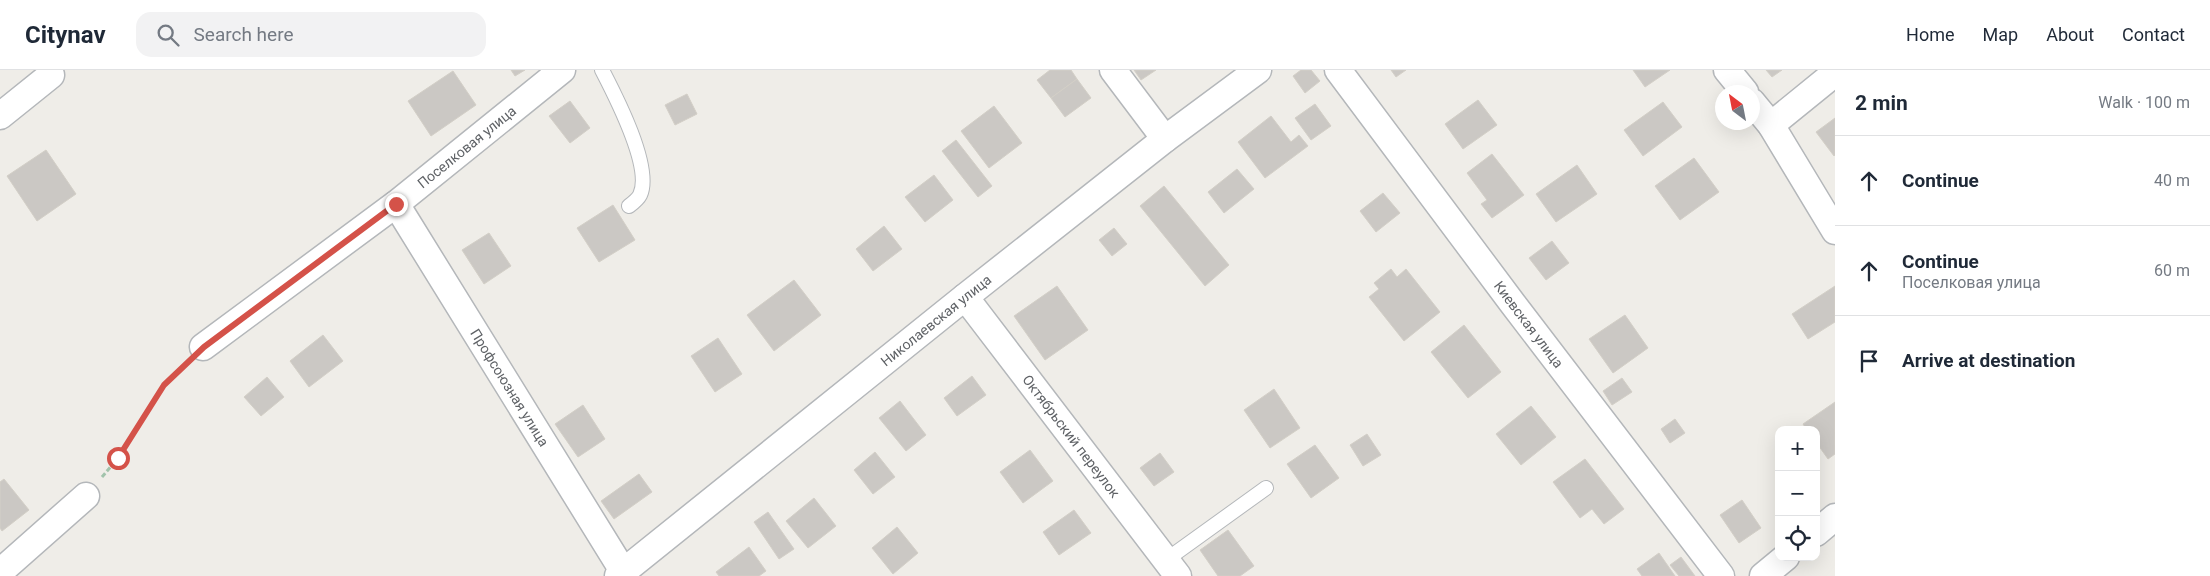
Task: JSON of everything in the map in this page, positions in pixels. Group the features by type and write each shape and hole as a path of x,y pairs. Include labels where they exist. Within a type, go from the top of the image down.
{"street":[{"name":"Поселковая улица","path":"204,347 396,204 562,70"},
{"path":"1113,70 1165,139"},
{"name":"Николаевская улица","path":"620,574 965,296 1165,139 1258,70"},
{"name":"Киевская улица","path":"1338,70 1513,304 1721,576"},
{"path":"1727,70 1739,85"},
{"path":"1771,124 1835,72"},
{"path":"0,116 51,75"},
{"path":"1760,111 1771,124 1835,231"},
{"name":"Профсоюзная улица","path":"396,204 620,574"},
{"name":"Октябрьский переулок","path":"965,296 1172,568"},
{"path":"0,572 86,496"},
{"path":"1820,530 1835,517"},
{"path":"1763,576 1781,561"}],"lane":[{"path":"602,70 626,117 640,162 642,182 640,195 629,206"},
{"path":"1172,568 1266,488"}],"path":[{"path":"86,496 118,458 164,385 204,347"}],"building":[{"path":"511,70 525,70 515,76"},
{"path":"1050,70 1071,70 1077,79 1051,98 1037,80"},
{"path":"1134,70 1156,70 1141,80"},
{"path":"1301,70 1311,70 1320,81 1305,93 1293,76"},
{"path":"1391,70 1406,70 1396,77"},
{"path":"1633,70 1670,70 1645,87"},
{"path":"1766,70 1782,70 1772,77"},
{"path":"453,71 476,105 431,136 408,101"},
{"path":"1077,79 1091,98 1065,117 1051,98"},
{"path":"687,94 697,114 675,125 665,105"},
{"path":"1478,100 1497,125 1463,149 1445,124"},
{"path":"570,101 590,128 570,143 549,116"},
{"path":"1663,102 1682,127 1643,156 1624,130"},
{"path":"1315,104 1331,126 1311,140 1295,118"},
{"path":"994,106 1022,143 989,168 961,131"},
{"path":"1271,116 1291,142 1299,135 1308,146 1265,178 1238,142"},
{"path":"1835,118 1835,155 1834,156 1816,132"},
{"path":"956,140 992,186 978,197 942,151"},
{"path":"46,150 76,194 37,221 7,176"},
{"path":"1492,154 1524,195 1492,218 1481,204 1487,200 1467,173"},
{"path":"1694,158 1719,192 1680,220 1655,186"},
{"path":"1577,165 1597,194 1556,222 1536,194"},
{"path":"1237,169 1254,189 1224,213 1208,192"},
{"path":"934,175 953,200 925,222 905,197"},
{"path":"1164,186 1229,265 1205,286 1140,206"},
{"path":"1383,193 1400,213 1376,232 1360,211"},
{"path":"613,205 635,240 599,262 577,228"},
{"path":"884,226 902,249 873,271 856,249"},
{"path":"1114,228 1127,244 1112,256 1099,240"},
{"path":"489,233 511,266 484,284 462,250"},
{"path":"1552,241 1569,263 1546,280 1529,258"},
{"path":"1391,269 1397,277 1406,269 1440,312 1404,341 1369,297 1379,289 1374,283"},
{"path":"794,280 821,315 774,351 747,315"},
{"path":"1057,286 1088,330 1045,360 1014,316"},
{"path":"1835,286 1835,322 1808,339 1792,314"},
{"path":"1625,315 1648,348 1613,373 1589,339"},
{"path":"1464,325 1501,372 1468,398 1431,352"},
{"path":"323,335 343,361 309,387 290,361"},
{"path":"718,338 742,374 715,392 691,356"},
{"path":"972,376 986,395 957,416 944,398"},
{"path":"267,377 284,397 261,416 244,397"},
{"path":"1622,378 1632,392 1612,405 1603,391"},
{"path":"1274,389 1300,428 1270,448 1244,410"},
{"path":"900,401 926,435 906,451 879,418"},
{"path":"1835,402 1835,454 1828,459 1820,448 1820,426 1804,426 1803,424"},
{"path":"583,405 605,439 578,457 555,424"},
{"path":"1531,406 1556,437 1521,465 1496,434"},
{"path":"1675,419 1685,433 1670,443 1661,429"},
{"path":"1367,434 1381,455 1363,466 1350,445"},
{"path":"1315,445 1339,478 1311,498 1287,464"},
{"path":"1030,450 1053,481 1023,503 1000,472"},
{"path":"875,452 895,477 873,494 854,470"},
{"path":"1160,453 1174,472 1154,486 1140,468"},
{"path":"1585,459 1624,509 1604,524 1592,509 1580,518 1553,482"},
{"path":"639,474 652,492 614,519 601,501"},
{"path":"4,479 29,510 2,531 0,528 0,482"},
{"path":"814,498 836,526 808,548 786,521"},
{"path":"1742,500 1761,528 1739,543 1720,515"},
{"path":"1074,510 1091,533 1059,555 1043,532"},
{"path":"768,512 794,549 779,559 754,522"},
{"path":"897,527 918,553 893,574 872,548"},
{"path":"1228,530 1254,566 1240,576 1218,576 1200,550"},
{"path":"749,547 766,571 759,576 719,576 716,572"},
{"path":"1659,553 1675,576 1642,576 1637,569"},
{"path":"1681,557 1695,576 1679,576 1670,565"}],"route":[{"path":"118,458 164,385 204,347 396,204"}]}
